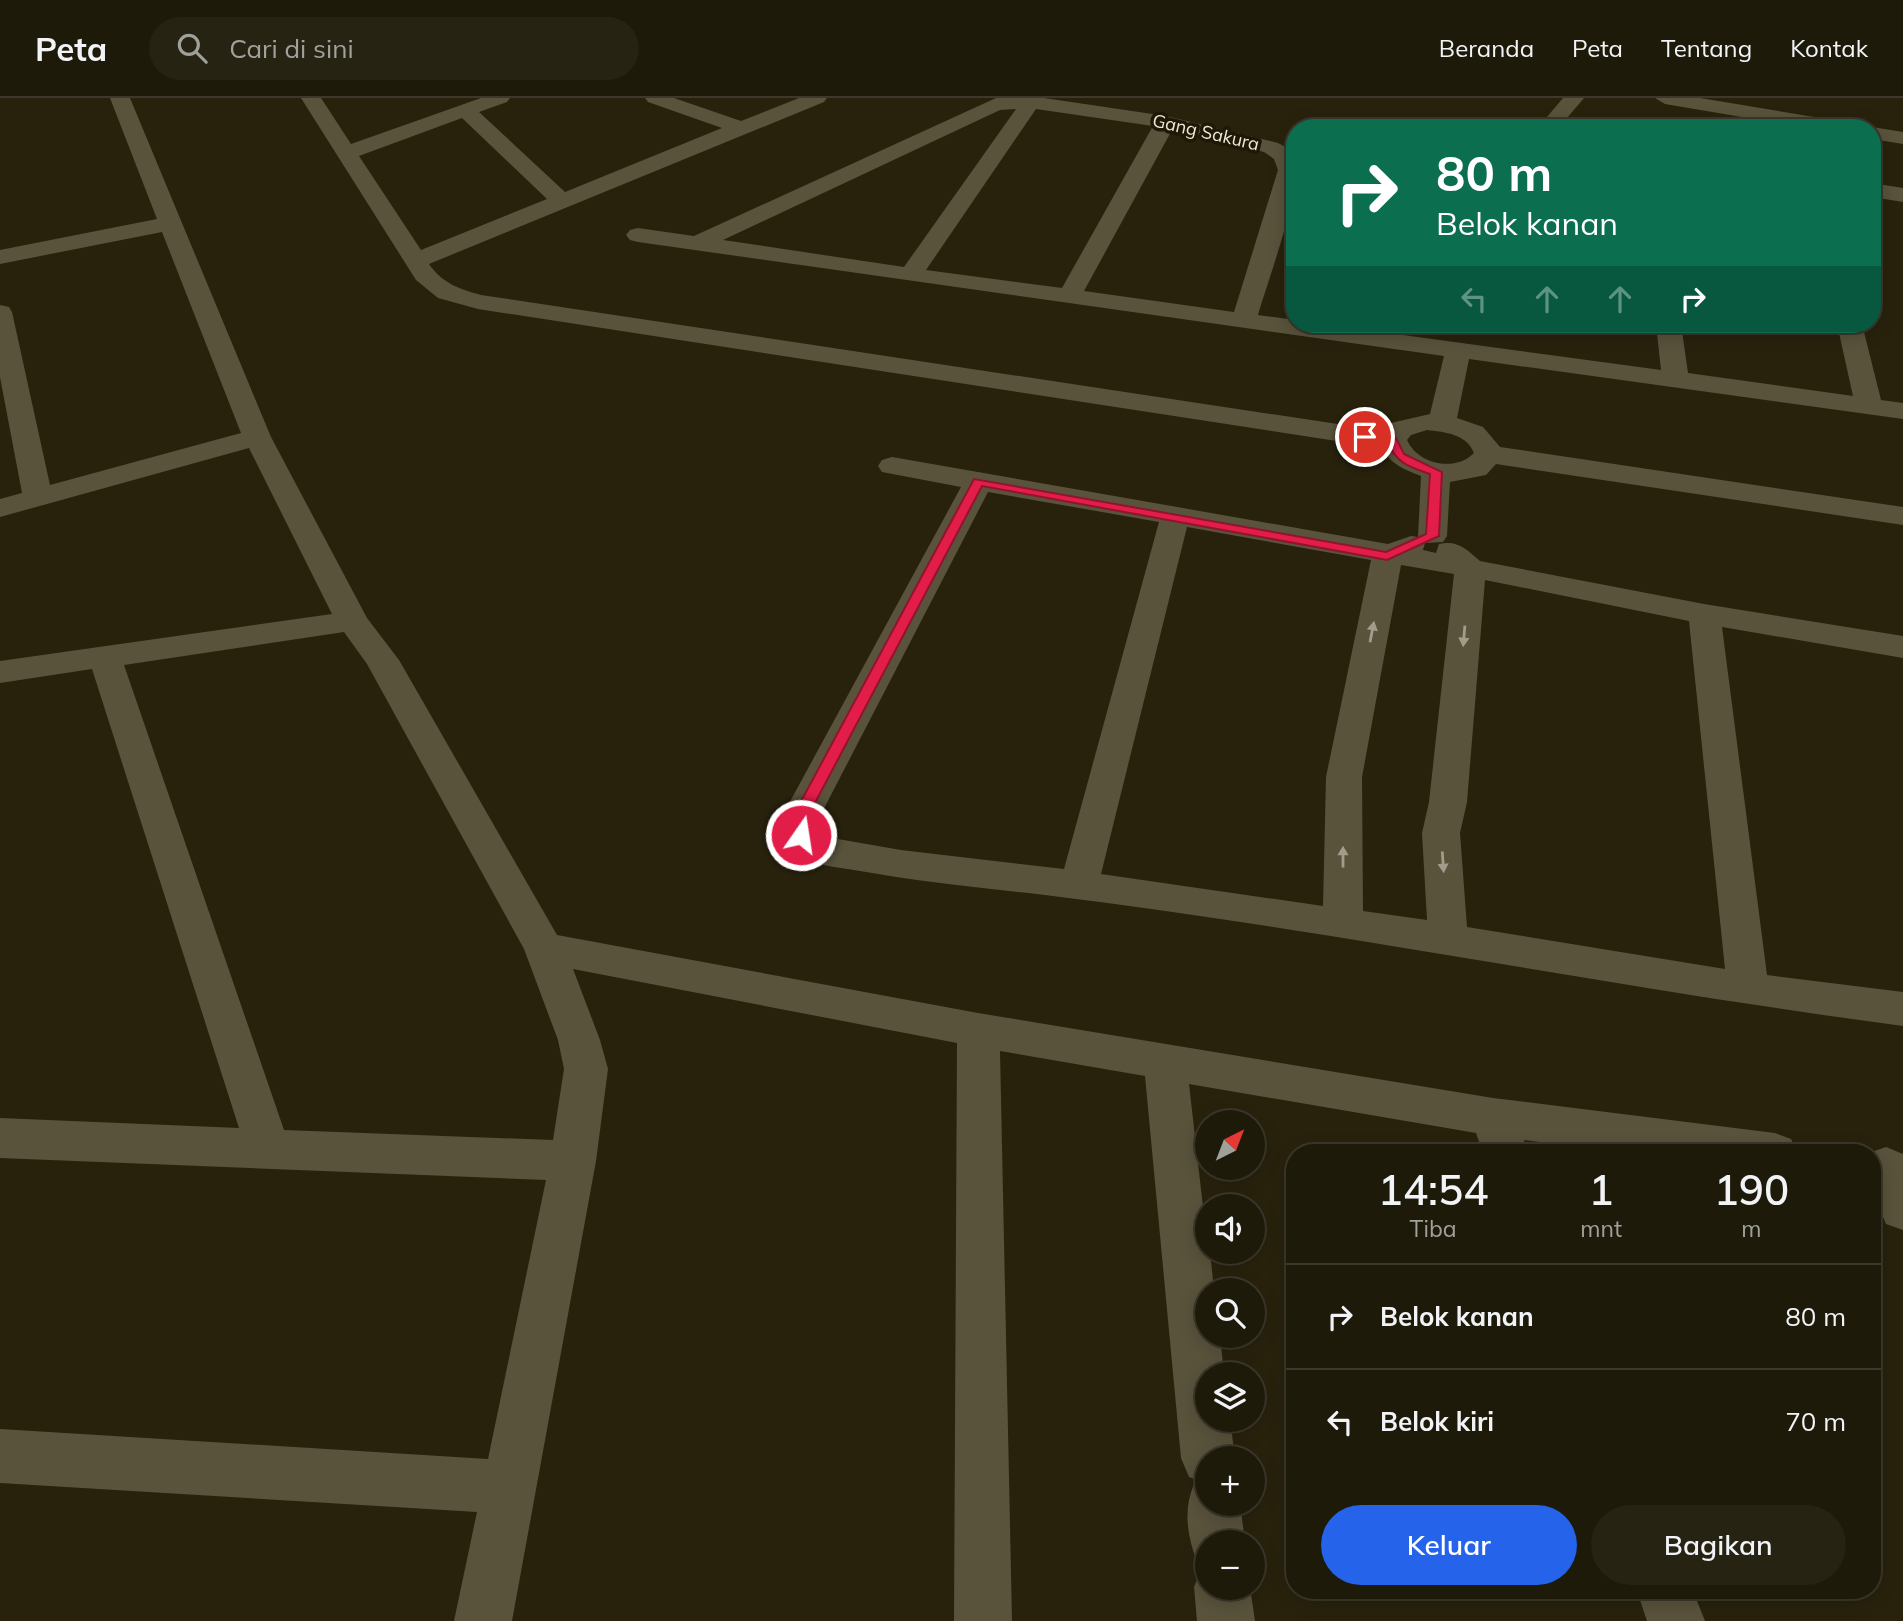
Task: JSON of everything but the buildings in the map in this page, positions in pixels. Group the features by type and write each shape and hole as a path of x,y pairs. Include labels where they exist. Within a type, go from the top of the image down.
{"street":[{"path":"120,98 257,437 352,621 382,660 544,948 579,1040 586,1069 573,1161 483,1621"},
{"path":"346,153 500,98"},
{"path":"655,98 741,128"},
{"path":"415,261 817,98"},
{"path":"1557,119 1574,98"},
{"path":"1665,98 1790,119"},
{"path":"321,100 346,153 428,281 447,293 478,302 1392,441"},
{"path":"909,275 1031,102"},
{"name":"Gang Sakura","path":"701,242 996,104 1031,102 1166,122 1271,147 1284,156 1286,162"},
{"path":"465,110 562,201"},
{"path":"1069,297 1166,122"},
{"path":"1881,134 1903,138"},
{"name":"Gang Sakura","path":"1244,321 1286,180"},
{"path":"1881,191 1903,195"},
{"path":"0,257 171,223"},
{"path":"638,234 909,275 1244,321 1286,324"},
{"path":"1,322 9,404 38,498"},
{"path":"1670,333 1675,380"},
{"path":"1852,333 1869,407"},
{"path":"1414,334 1458,350 1487,344 1675,380 1903,411"},
{"path":"1442,423 1458,350"},
{"path":"1442,423 1457,426 1481,439 1489,454 1486,462 1467,472 1436,472 1409,463 1399,456 1392,441 1395,433 1413,424 1442,423"},
{"path":"0,508 257,437"},
{"path":"1489,454 1903,516"},
{"path":"892,466 1387,556 1470,568 1704,614 1903,647"},
{"path":"1432,536 1436,472"},
{"path":"979,481 799,820 801,835 822,850 901,864 1079,885 1448,939 1748,989 1903,1009"},
{"path":"1079,885 1175,517"},
{"path":"1387,556 1432,536"},
{"path":"1432,536 1470,568"},
{"path":"1343,925 1344,777 1387,556"},
{"path":"1448,939 1441,833 1448,802 1470,568"},
{"path":"1704,614 1748,989"},
{"path":"0,672 352,621"},
{"path":"105,657 268,1148"},
{"path":"544,948 978,1030 1165,1062 1499,1135 1637,1144"},
{"path":"978,1030 983,1621"},
{"path":"1165,1062 1207,1446"},
{"path":"0,1138 573,1161"},
{"path":"1887,1168 1903,1209"},
{"path":"0,1456 509,1487"},
{"path":"1668,1599 1676,1621"},
{"path":"1224,1600 1226,1621"}],"route":[{"path":"801,835 799,820 979,481 1387,556 1432,536 1436,472 1409,463 1399,456 1392,441 1365,437"}]}
